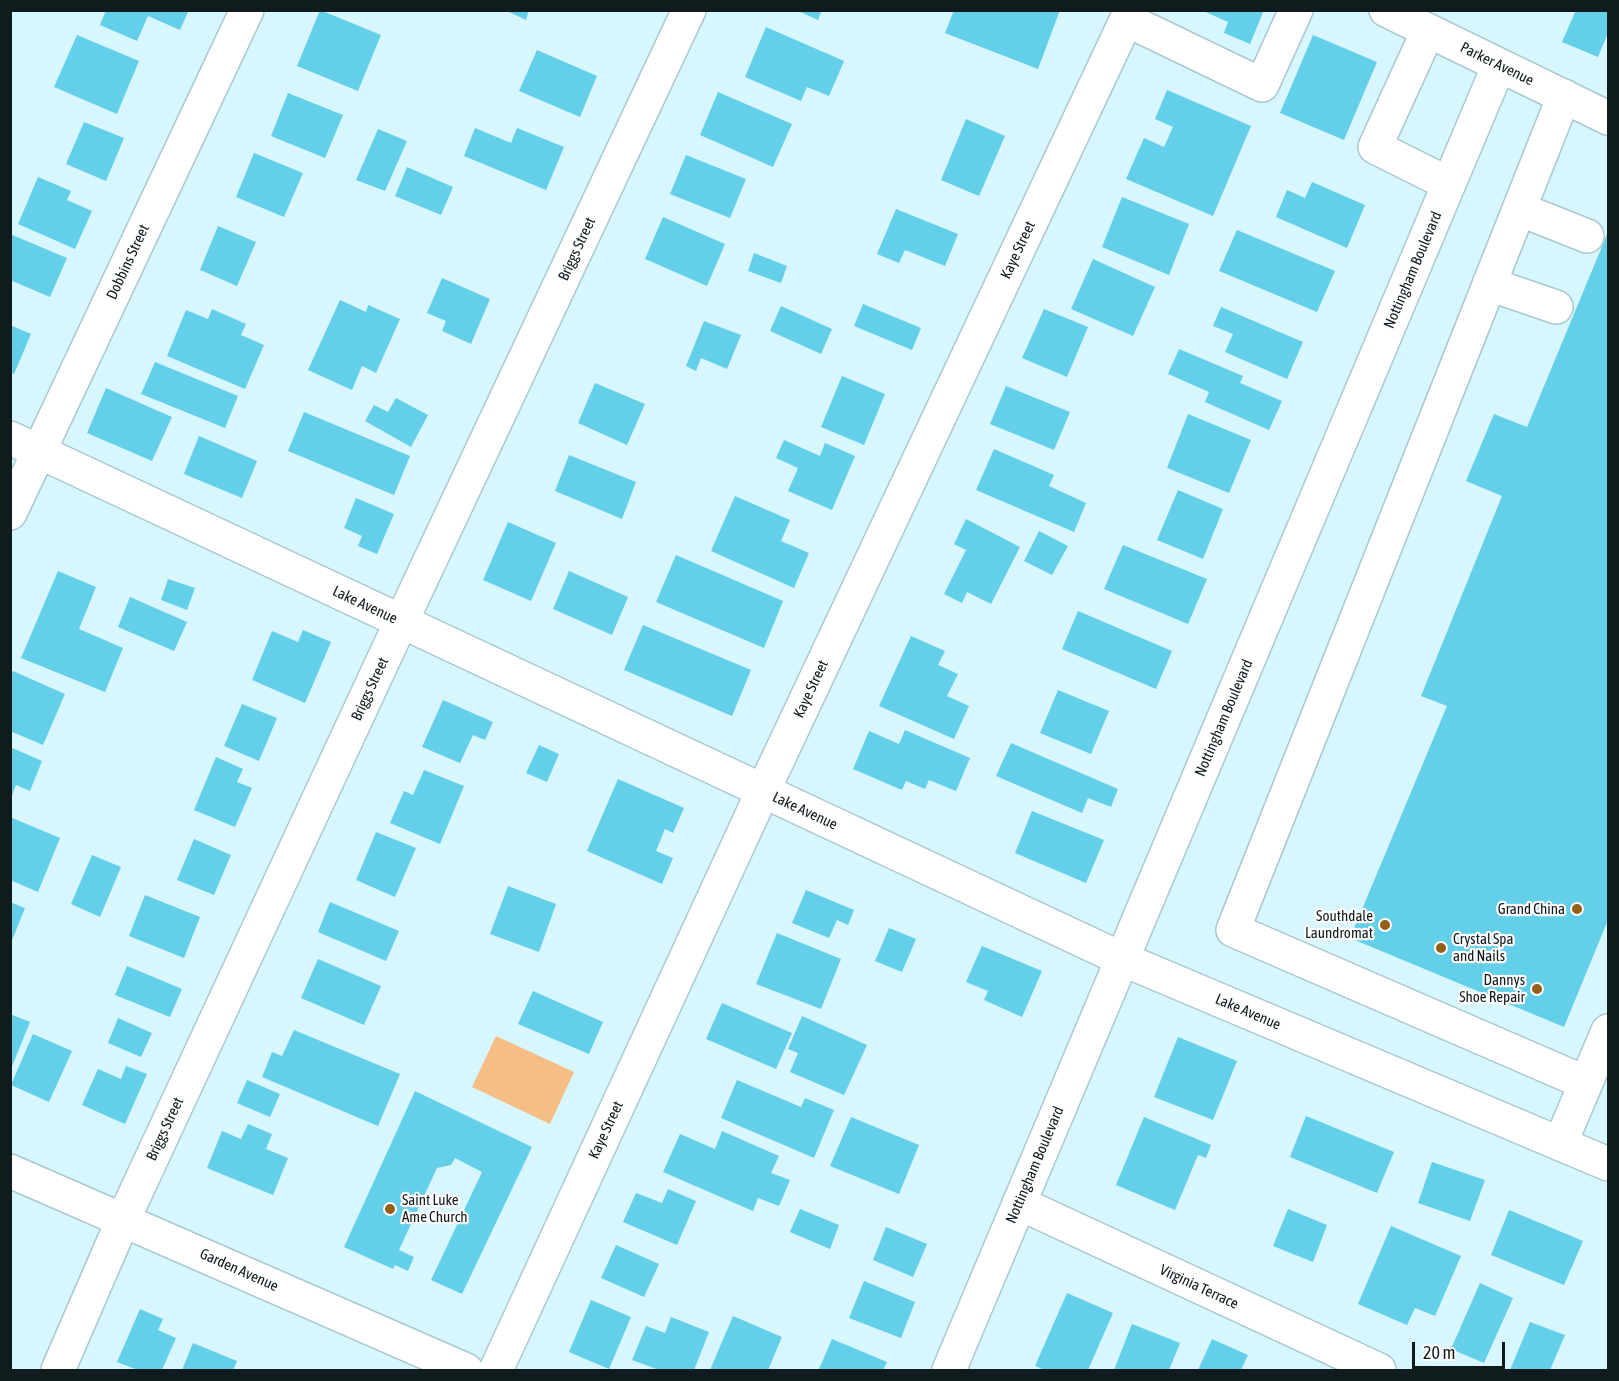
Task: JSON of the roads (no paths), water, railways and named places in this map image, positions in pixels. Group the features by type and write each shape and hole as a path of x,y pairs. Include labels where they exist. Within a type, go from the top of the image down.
{"street":[{"name":"Dobbins Street","path":"10,513 25,445 247,10"},
{"name":"Briggs Street","path":"58,1371 123,1220 401,621 689,10"},
{"path":"1129,15 1262,86 1296,10"},
{"name":"Parker Avenue","path":"1389,11 1608,118"},
{"name":"Kaye Street","path":"495,1371 763,791 1129,15"},
{"path":"1428,31 1375,147 1449,184"},
{"name":"Nottingham Boulevard","path":"949,1371 1499,65"},
{"path":"1564,96 1233,930 1596,1071"},
{"path":"1519,209 1587,236"},
{"path":"1490,284 1556,307"},
{"name":"Lake Avenue","path":"25,445 1122,959 1608,1164"},
{"path":"1560,1144 1596,1071 1608,1031"},
{"name":"Garden Avenue","path":"10,1171 466,1371"},
{"name":"Virginia Terrace","path":"1019,1203 1379,1371"}],"place":[{"name":"Grand China","path":"1577,909"},
{"name":"Southdale Laundromat","path":"1385,925"},
{"name":"Crystal Spa and Nails","path":"1441,948"},
{"name":"Dannys Shoe Repair","path":"1537,989"},
{"name":"Saint Luke Ame Church","path":"390,1209"}]}
